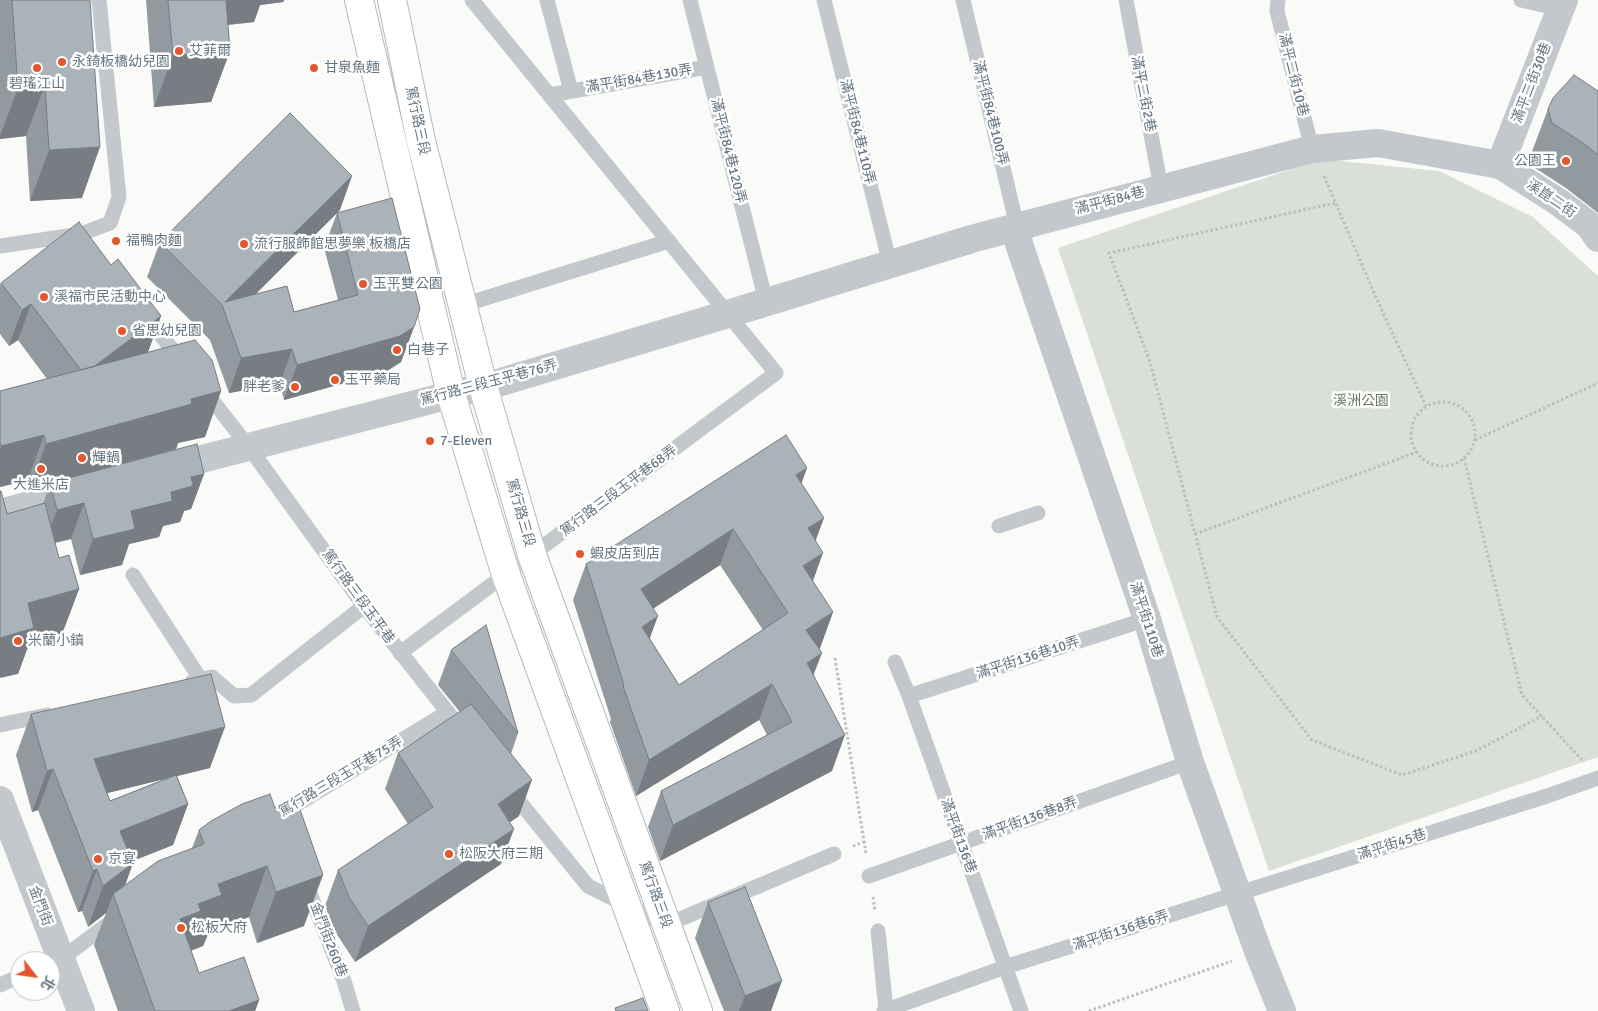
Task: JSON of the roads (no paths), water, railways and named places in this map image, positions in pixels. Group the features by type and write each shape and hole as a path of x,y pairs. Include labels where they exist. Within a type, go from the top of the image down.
{"street":[{"name":"篤行路三段","path":"360,0 452,394 506,575 665,1011"},
{"name":"篤行路三段","path":"392,0 421,141 483,386 532,555 698,1011"},
{"name":"滿平二街30巷","path":"1500,166 1562,5"},
{"name":"滿平街84巷","path":"728,314 1017,226 1161,188 1316,159 1378,144 1500,166"},
{"name":"溪崑二街","path":"1500,166 1557,201 1589,225 1598,238"},
{"name":"滿平街110巷","path":"1017,226 1019,244 1147,619 1190,762 1258,951 1276,1009"},
{"name":"篤行路三段玉平巷76弄","path":"135,476 483,386 728,314"},
{"path":"0,513 107,484"},
{"name":"金門街","path":"0,800 52,951"},
{"name":"金門街","path":"60,970 81,1011"}],"lane":[{"path":"0,246 81,234 110,223 120,196 99,0"},
{"path":"472,0 728,314"},
{"name":"滿平街84巷130弄","path":"547,0 571,91"},
{"name":"滿平街84巷120弄","path":"690,0 766,302"},
{"name":"滿平街84巷110弄","path":"824,0 890,264"},
{"name":"滿平街84巷100弄","path":"963,0 1017,226"},
{"name":"滿平二街2巷","path":"1126,0 1161,188"},
{"name":"滿平二街10巷","path":"1278,0 1277,11 1316,159"},
{"path":"1521,0 1562,5"},
{"name":"滿平街84巷130弄","path":"550,95 707,67"},
{"path":"81,234 93,249"},
{"path":"59,250 81,234"},
{"path":"464,305 668,241"},
{"name":"篤行路三段玉平巷","path":"135,302 248,446 364,606 472,742"},
{"name":"篤行路三段玉平巷68弄","path":"400,653 776,373 728,314"},
{"path":"1000,526 1038,513"},
{"path":"133,575 207,679 234,696 251,695 364,606"},
{"name":"滿平街136巷10弄","path":"909,696 1147,619"},
{"name":"滿平街136巷","path":"895,662 909,696 960,844 1021,1011"},
{"path":"182,684 207,679"},
{"path":"0,725 58,712"},
{"name":"篤行路三段玉平巷75弄","path":"278,819 448,712"},
{"name":"滿平街136巷8弄","path":"869,876 1190,762"},
{"name":"滿平街45巷","path":"1238,894 1598,778"},
{"path":"502,780 588,886 666,926 834,854"},
{"name":"金門街260巷","path":"301,870 344,981 353,1011"},
{"name":"滿平街136巷6弄","path":"885,1011 1005,968 1238,894"},
{"path":"60,959 124,912"},
{"path":"878,931 885,1011"}],"place":[{"name":"艾菲爾","path":"179,51"},
{"name":"永錡板橋幼兒園","path":"62,62"},
{"name":"碧瑤江山","path":"37,68"},
{"name":"甘泉魚麵","path":"314,68"},
{"name":"公園王","path":"1566,161"},
{"name":"福鴨肉麵","path":"116,241"},
{"name":"流行服飾館思夢樂 板橋店","path":"244,244"},
{"name":"玉平雙公園","path":"363,284"},
{"name":"溪福市民活動中心","path":"44,297"},
{"name":"省思幼兒園","path":"122,331"},
{"name":"白巷子","path":"397,350"},
{"name":"玉平藥局","path":"335,380"},
{"name":"胖老爹","path":"295,387"},
{"name":"7-Eleven","path":"430,441"},
{"name":"輝鍋","path":"82,458"},
{"name":"大進米店","path":"41,469"},
{"name":"蝦皮店到店","path":"580,554"},
{"name":"米蘭小鎮","path":"18,641"},
{"name":"松阪大府三期","path":"449,854"},
{"name":"京宴","path":"98,859"},
{"name":"松板大府","path":"181,928"}],"park label":[{"name":"溪洲公園","path":"1361,401"}]}
